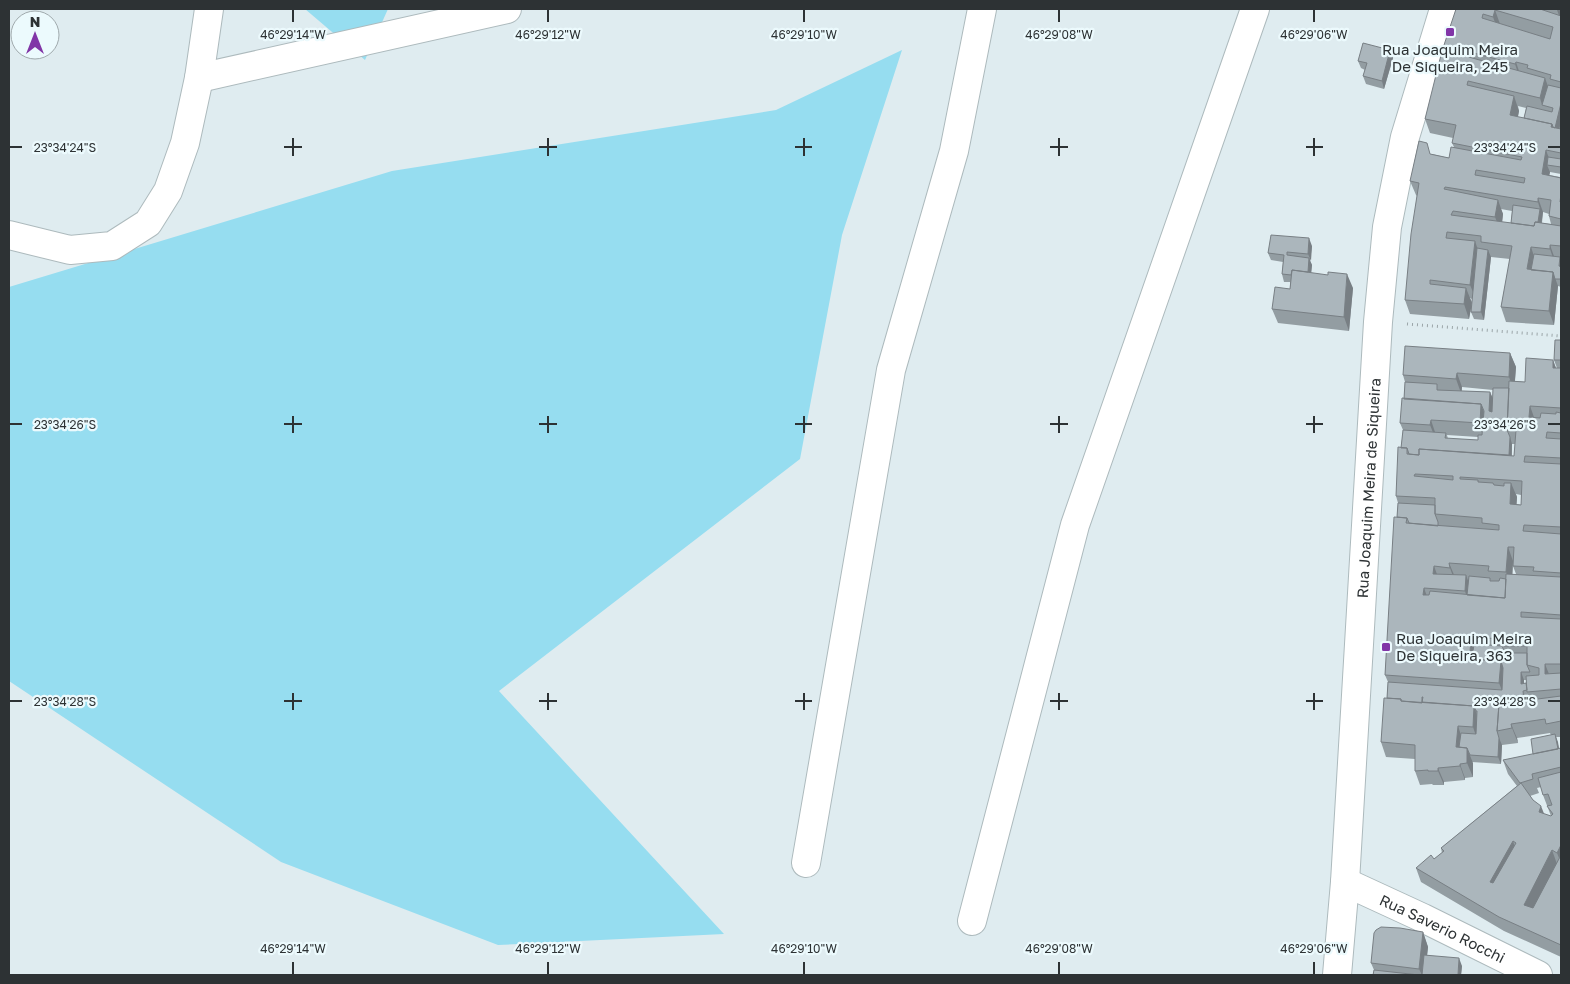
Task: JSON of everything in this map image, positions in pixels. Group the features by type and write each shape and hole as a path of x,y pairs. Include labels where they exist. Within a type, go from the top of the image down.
{"street":[{"path":"9,234 70,250 112,246 148,223 168,192 185,143 199,78 209,9"},
{"path":"199,78 507,9"},
{"path":"806,863 892,370 954,151 982,9"},
{"path":"972,921 1075,525 1255,9"},
{"name":"Rua Joaquim Meira de Siqueira","path":"1337,975 1345,882 1378,322 1388,227 1405,137 1444,9"},
{"name":"Rua Saverio Rocchi","path":"1345,882 1538,975"}],"path":[{"path":"1378,322 1561,336"}],"shaded area":[{"path":"305,9 388,9 365,60"},
{"path":"902,50 842,235 800,459 499,691 724,934 498,945 281,862 9,681 9,287 392,171 776,110"}],"building":[{"path":"1456,9 1540,9 1561,16 1561,82 1550,79 1551,75 1527,68 1528,65 1516,62 1515,64 1466,51 1465,56 1545,78 1540,98 1468,81 1467,85 1514,96 1510,115 1552,124 1551,127 1561,129 1561,153 1546,150 1542,174 1561,178 1561,219 1549,216 1551,200 1538,198 1538,202 1445,187 1444,189 1498,200 1495,217 1453,211 1451,215 1534,226 1535,222 1561,226 1561,246 1550,245 1550,249 1531,247 1527,269 1553,272 1549,311 1501,307 1512,246 1481,242 1481,236 1447,232 1446,238 1475,241 1470,285 1430,280 1430,284 1466,288 1464,304 1405,300 1411,234 1419,183 1410,181 1419,141 1427,143 1430,154 1449,158 1451,147 1521,160 1522,157 1452,143 1456,125 1425,119 1442,51","holes":["1495,10 1553,27 1550,39 1482,18 1483,14 1493,17","1476,170 1525,178 1524,183 1475,175"]},
{"path":"1363,43 1390,50 1382,81 1363,76 1367,63 1358,61"},
{"path":"1548,85 1561,88 1561,103 1555,128 1552,124 1524,118 1527,106 1552,112 1553,108 1542,105"},
{"path":"1548,157 1561,159 1561,167 1547,165"},
{"path":"1513,205 1540,209 1538,222 1535,222 1534,226 1511,223"},
{"path":"1271,235 1309,238 1308,254 1287,252 1287,255 1309,258 1308,272 1292,270 1291,275 1282,274 1284,255 1268,253"},
{"path":"1477,248 1488,250 1481,312 1471,312"},
{"path":"1534,254 1560,257 1561,279 1555,279 1553,272 1531,270"},
{"path":"1292,270 1328,275 1328,272 1347,274 1344,317 1272,309 1275,287 1290,289"},
{"path":"1555,340 1561,340 1561,360 1554,360"},
{"path":"1405,346 1510,353 1509,377 1457,373 1456,379 1403,375"},
{"path":"1526,358 1553,360 1553,368 1561,368 1561,408 1530,406 1529,417 1540,418 1541,413 1561,413 1561,433 1547,432 1546,438 1561,439 1561,458 1525,456 1524,462 1561,464 1561,527 1524,525 1523,531 1561,534 1561,573 1533,571 1534,567 1513,566 1514,547 1508,547 1506,572 1488,571 1489,566 1449,563 1450,568 1434,566 1433,574 1466,575 1465,591 1424,588 1423,595 1429,595 1430,591 1505,598 1506,574 1561,577 1561,615 1521,612 1521,617 1561,619 1561,664 1545,664 1545,674 1561,673 1561,689 1527,692 1526,676 1539,675 1539,668 1527,665 1527,646 1502,646 1502,639 1471,637 1470,653 1440,652 1440,654 1424,652 1424,656 1501,661 1499,683 1385,675 1394,517 1407,518 1406,523 1499,530 1499,525 1482,523 1482,518 1435,514 1435,498 1396,496 1398,447 1407,448 1407,454 1419,455 1419,449 1514,456 1516,430 1507,430 1509,381 1525,382","holes":["1415,474 1453,476 1453,480 1414,476","1460,477 1522,481 1521,505 1510,504 1511,483 1504,483 1504,486 1494,485 1493,483 1478,482 1478,480 1460,479"]},
{"path":"1405,382 1437,384 1437,390 1490,392 1489,411 1492,412 1493,388 1509,388 1507,430 1510,437 1509,455 1419,449 1419,455 1409,454 1407,448 1401,448 1403,430 1446,433 1445,438 1478,440 1478,435 1482,435 1484,411 1481,404 1404,399"},
{"path":"1402,398 1481,404 1480,423 1431,420 1430,425 1400,423"},
{"path":"1398,503 1435,505 1438,526 1409,523 1407,518 1397,517"},
{"path":"1469,576 1490,578 1490,581 1499,581 1500,578 1506,579 1505,598 1467,595"},
{"path":"1474,644 1502,646 1505,653 1527,653 1527,665 1530,672 1521,672 1521,684 1526,683 1527,690 1523,691 1524,701 1499,704 1498,757 1470,755 1467,748 1459,747 1461,733 1476,734 1477,711 1474,706 1422,702 1387,698 1388,682 1502,690 1503,668 1501,661 1472,659"},
{"path":"1561,696 1561,721 1546,724 1545,719 1511,724 1512,728 1497,731 1499,704"},
{"path":"1384,698 1474,706 1473,727 1458,726 1456,747 1467,748 1467,763 1460,764 1460,766 1438,768 1438,771 1415,771 1415,745 1381,742"},
{"path":"1555,734 1558,749 1533,754 1531,739"},
{"path":"1561,748 1561,767 1532,774 1533,779 1520,783 1503,760"},
{"path":"1561,772 1561,845 1557,853 1552,850 1524,905 1533,908 1561,855 1561,945 1499,917 1416,868 1431,855 1434,859 1444,851 1441,848 1521,783 1533,800 1541,806 1539,812 1551,816 1553,814 1547,806 1552,805 1548,794 1543,795 1538,778","holes":["1513,841 1516,843 1493,883 1490,882"]},
{"path":"1381,927 1423,932 1419,969 1371,963 1374,933"},
{"path":"1424,955 1459,958 1458,975 1422,975"},
{"path":"1374,970 1419,975 1373,975"}],"place":[{"name":"Rua Joaquim Meira De Siqueira, 245","path":"1450,32"},
{"name":"Rua Joaquim Meira De Siqueira, 363","path":"1386,647"}]}
